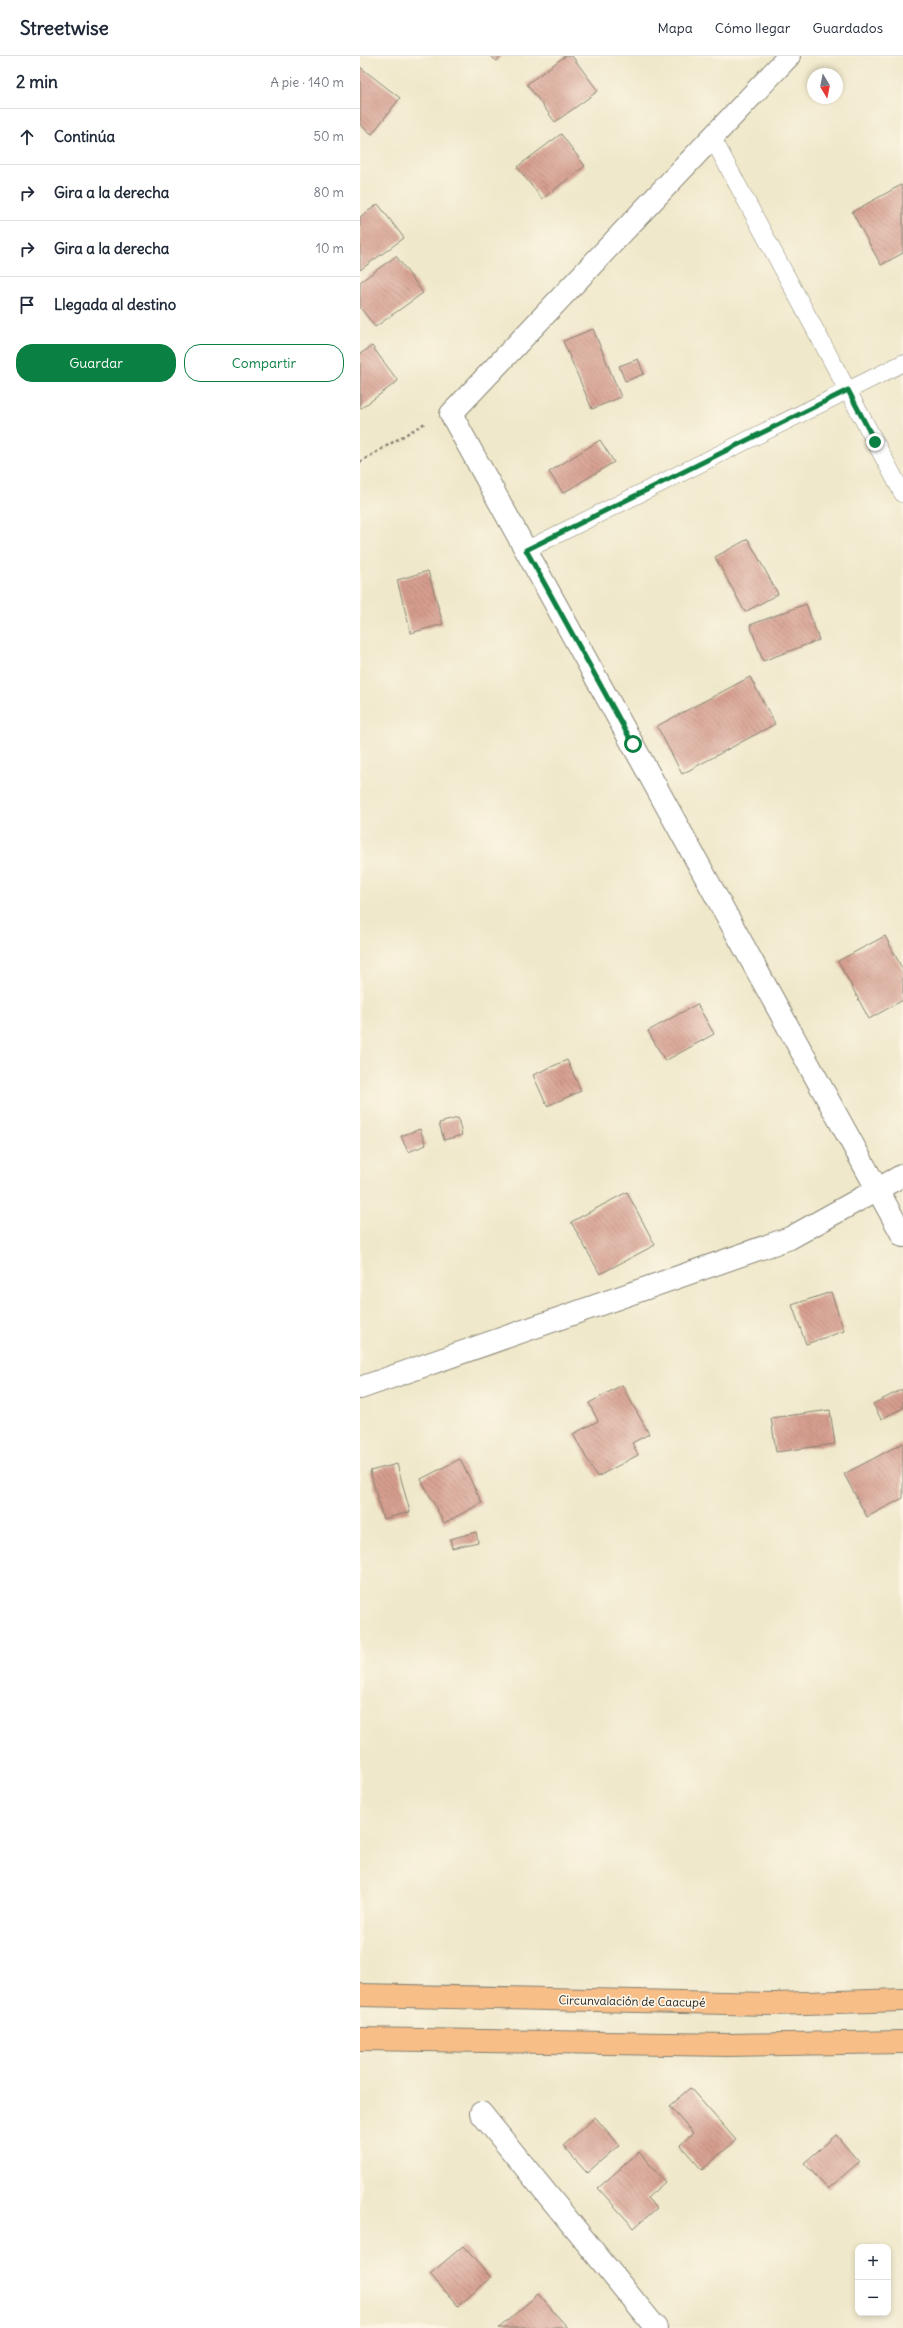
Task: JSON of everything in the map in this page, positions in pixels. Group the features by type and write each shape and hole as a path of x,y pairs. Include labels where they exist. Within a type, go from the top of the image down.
{"highway":[{"name":"Circunvalación de Caacupé","path":"360,1995 774,2004 903,2000"},
{"path":"360,2039 728,2045 903,2042"}],"street":[{"path":"788,56 451,414 903,1236"},
{"path":"360,1388 790,1238 903,1176"},
{"path":"481,2113 656,2328"}],"lane":[{"path":"712,137 903,494"},
{"path":"526,550 903,363"}],"path":[{"path":"360,462 426,422"}],"building":[{"path":"490,56 501,56 497,61"},
{"path":"565,56 572,56 598,91 555,122 527,84"},
{"path":"360,67 400,98 372,134 360,125"},
{"path":"561,134 585,166 542,199 517,167"},
{"path":"901,185 903,189 903,253 881,265 852,212"},
{"path":"378,204 404,238 360,270 360,217"},
{"path":"396,256 423,293 375,327 360,307 360,282"},
{"path":"593,329 621,397 592,409 563,341"},
{"path":"372,346 398,381 360,409 360,354"},
{"path":"638,359 644,374 625,381 619,366"},
{"path":"600,440 614,462 563,493 549,472"},
{"path":"748,539 778,594 745,612 715,557"},
{"path":"428,571 443,624 411,633 397,580"},
{"path":"806,604 819,640 763,661 750,625"},
{"path":"750,677 775,724 682,774 657,726"},
{"path":"885,936 903,970 903,1000 869,1019 838,961"},
{"path":"697,1004 714,1034 665,1061 648,1031"},
{"path":"567,1060 581,1091 547,1106 533,1075"},
{"path":"458,1118 462,1135 444,1140 439,1123"},
{"path":"420,1129 426,1145 408,1152 401,1136"},
{"path":"627,1192 655,1245 600,1274 571,1222"},
{"path":"831,1292 844,1331 806,1344 792,1305"},
{"path":"622,1385 649,1434 632,1443 638,1455 597,1477 573,1434 598,1421 589,1403"},
{"path":"903,1389 903,1408 881,1419 873,1404"},
{"path":"830,1410 835,1444 776,1452 771,1418"},
{"path":"903,1443 903,1498 867,1517 844,1474"},
{"path":"460,1459 482,1503 444,1523 421,1479"},
{"path":"397,1464 410,1512 383,1519 370,1471"},
{"path":"476,1532 478,1542 452,1548 450,1539"},
{"path":"690,2088 736,2140 702,2170 680,2145 693,2133 669,2106"},
{"path":"595,2117 619,2145 587,2173 563,2146"},
{"path":"836,2135 859,2162 828,2189 804,2163"},
{"path":"639,2152 665,2182 647,2198 657,2208 634,2228 598,2188"},
{"path":"463,2246 491,2278 458,2306 430,2274"},
{"path":"538,2294 568,2328 499,2328"}],"route":[{"path":"633,744 526,550 848,390 875,442"}]}
